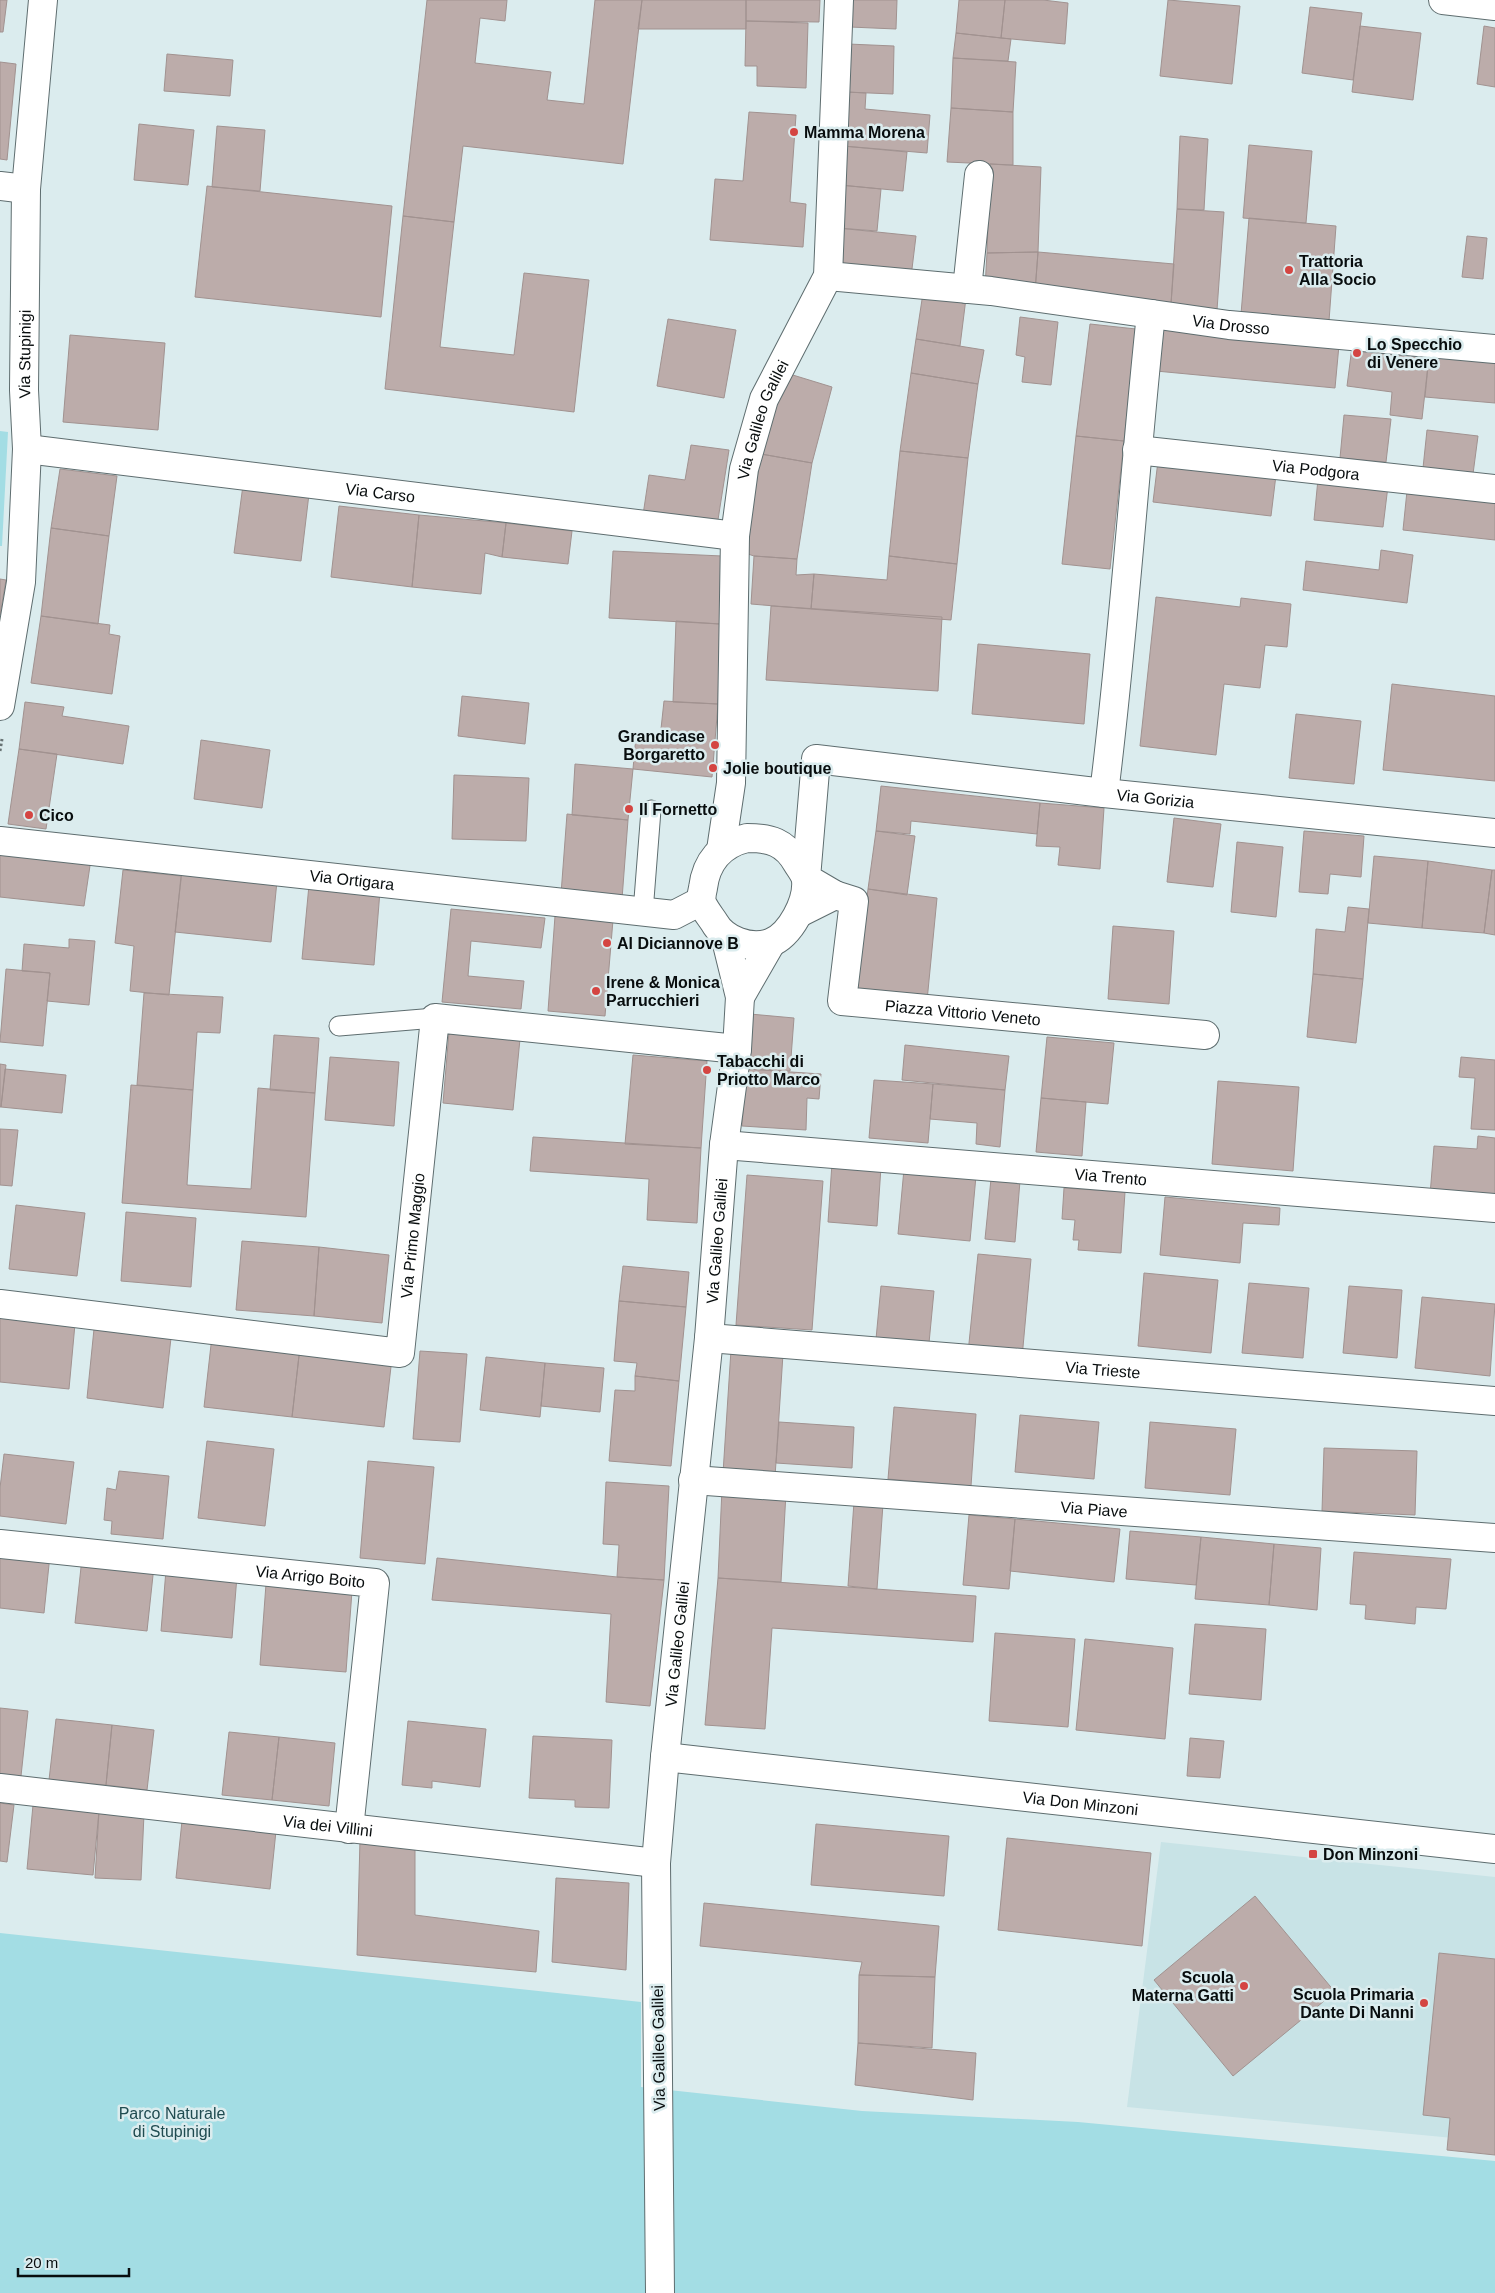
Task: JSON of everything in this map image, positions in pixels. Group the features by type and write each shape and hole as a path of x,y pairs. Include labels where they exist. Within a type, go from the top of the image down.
{"street":[{"name":"Via Stupinigi","path":"0,706 21,582 27,449 12,389 13,187 43,0"},
{"name":"Via Galileo Galilei","path":"721,850 731,782 735,536 744,469 764,399 828,276 840,0"},
{"path":"1443,0 1495,6"},
{"path":"968,289 979,175"},
{"name":"Via Drosso","path":"828,276 968,289 1229,325 1495,349"},
{"path":"1104,793 1118,682 1136,450 1151,314"},
{"name":"Via Carso","path":"27,449 735,536"},
{"name":"Via Podgora","path":"1136,450 1495,489"},
{"name":"Via Gorizia","path":"806,878 816,759 1104,793 1495,833"},
{"name":"Piazza Vittorio Veneto","path":"701,902 705,871 721,850 736,840 747,838 774,841 790,851 806,878 835,895 854,902 842,1001 1205,1035"},
{"name":"Via Ortigara","path":"0,841 674,915 701,902"},
{"path":"701,902 716,926 725,936 752,945 771,943 790,926 799,913 805,900 806,878"},
{"path":"799,913 835,895"},
{"name":"Via Galileo Galilei","path":"660,2293 656,1863 665,1757 709,1338 724,1145 737,1049 740,997 725,936"},
{"name":"Via Galileo Galilei","path":"740,997 771,943"},
{"path":"435,1018 737,1049"},
{"name":"Via Primo Maggio","path":"0,1304 400,1354 435,1018"},
{"name":"Via Trento","path":"724,1145 1495,1208"},
{"name":"Via Trieste","path":"709,1338 1495,1401"},
{"name":"Via Piave","path":"694,1480 1495,1538"},
{"name":"Via Arrigo Boito","path":"0,1544 375,1583 349,1829"},
{"name":"Via Don Minzoni","path":"665,1757 1495,1849"},
{"name":"Via dei Villini","path":"0,1788 656,1863"}],"lane":[{"path":"643,912 651,810"},
{"path":"339,1026 435,1018"}],"shaded area":[{"path":"1161,1842 1495,1877 1495,2142 1127,2107"}],"green space":[{"path":"0,431 8,432 2,546 0,546"},
{"name":"Parco Naturale di Stupinigi","path":"0,1933 641,2002 641,2087 862,2111 1078,2122 1495,2161 1495,2293 0,2293"}],"building":[{"path":"0,0 7,0 3,32 0,32"},
{"path":"427,0 507,0 505,21 480,18 475,63 551,72 547,100 584,104 595,0 642,0 623,164 463,146 454,222 403,216"},
{"path":"642,0 746,0 746,29 638,29"},
{"path":"746,0 820,0 819,22 746,21"},
{"path":"851,0 897,0 896,29 850,27"},
{"path":"959,0 1005,0 1001,38 956,33"},
{"path":"1005,0 1043,0 1068,3 1065,44 1001,38"},
{"path":"1168,0 1240,6 1232,84 1160,76"},
{"path":"1310,7 1362,13 1353,80 1302,73"},
{"path":"746,21 808,23 806,88 757,86 757,66 745,66"},
{"path":"1360,26 1421,33 1413,100 1352,92"},
{"path":"1484,26 1495,28 1495,87 1477,84"},
{"path":"956,33 1011,39 1008,61 953,58"},
{"path":"848,44 894,46 893,94 846,92"},
{"path":"167,54 233,60 230,96 164,91"},
{"path":"953,58 1016,62 1013,112 951,108"},
{"path":"0,62 16,64 7,160 0,159"},
{"path":"846,92 866,93 865,109 930,115 927,153 843,146"},
{"path":"951,108 1013,112 1013,165 947,162"},
{"path":"749,112 796,115 790,202 806,204 803,247 710,240 715,179 743,181"},
{"path":"139,124 194,130 188,185 134,180"},
{"path":"217,126 265,130 260,191 212,187"},
{"path":"1180,136 1208,139 1204,210 1177,209"},
{"path":"1249,145 1312,151 1306,223 1243,218"},
{"path":"843,146 907,152 903,191 840,185"},
{"path":"990,164 1041,167 1038,252 987,253"},
{"path":"840,185 881,189 877,231 838,228"},
{"path":"207,186 392,206 381,317 195,297"},
{"path":"1177,209 1224,212 1217,310 1171,304"},
{"path":"403,216 454,222 440,347 514,355 524,273 589,280 574,412 385,389"},
{"name":"Trattoria Alla Socio","path":"1249,218 1336,226 1329,321 1241,314"},
{"path":"838,228 916,236 911,277 834,267"},
{"path":"1467,236 1487,238 1483,279 1462,277"},
{"path":"1038,252 1035,292 985,287 987,253"},
{"path":"1038,252 1174,264 1171,304 1035,292"},
{"path":"923,293 966,298 960,346 916,339"},
{"path":"1020,317 1058,322 1051,385 1022,382 1025,357 1016,355"},
{"path":"668,319 736,330 724,398 657,386"},
{"path":"1090,324 1136,329 1124,441 1076,436"},
{"path":"1160,327 1339,345 1335,388 1156,371"},
{"path":"70,335 165,343 158,430 63,422"},
{"path":"916,339 984,350 978,384 911,373"},
{"path":"1352,347 1429,356 1422,419 1390,415 1392,392 1347,386"},
{"path":"1429,356 1495,362 1495,403 1425,397"},
{"path":"783,372 832,387 812,463 761,454"},
{"path":"911,373 978,384 968,458 900,451"},
{"path":"1344,415 1391,419 1386,462 1340,458"},
{"path":"1427,430 1478,436 1473,474 1423,468"},
{"path":"1076,436 1124,441 1110,569 1062,564"},
{"path":"691,445 729,450 717,526 643,515 649,475 685,480"},
{"path":"900,451 968,458 957,564 889,556"},
{"path":"761,454 812,463 797,559 754,556 745,553"},
{"path":"1158,461 1276,475 1271,516 1153,502"},
{"path":"60,469 117,476 109,536 51,528"},
{"path":"1318,479 1388,486 1383,527 1314,520"},
{"path":"243,485 309,494 301,561 234,553"},
{"path":"1407,491 1495,500 1495,540 1403,530"},
{"path":"339,506 419,515 412,587 331,577"},
{"path":"419,515 506,523 502,557 485,553 481,594 412,587"},
{"path":"506,523 572,531 568,564 502,557"},
{"path":"51,528 109,536 98,624 41,616"},
{"path":"1381,550 1413,555 1407,603 1303,590 1306,561 1379,570"},
{"path":"613,551 722,556 720,624 609,618"},
{"path":"754,556 797,559 796,575 814,574 811,609 751,604"},
{"path":"889,556 957,564 951,620 811,609 814,574 887,580"},
{"path":"0,579 6,580 0,615"},
{"path":"1156,597 1240,607 1241,598 1291,604 1287,647 1265,645 1260,688 1224,684 1216,755 1140,746"},
{"path":"771,606 942,617 938,691 766,680"},
{"path":"41,616 110,625 109,634 120,636 112,694 31,683"},
{"path":"676,621 720,624 718,704 673,702"},
{"path":"978,644 1090,654 1084,724 972,714"},
{"path":"1392,684 1495,696 1495,781 1383,770"},
{"path":"462,696 529,703 525,744 458,736"},
{"path":"664,701 718,704 712,777 633,769 636,736 660,738"},
{"path":"25,702 64,707 62,716 129,726 123,764 19,749"},
{"path":"1296,714 1361,721 1354,784 1289,778"},
{"path":"201,740 270,750 262,808 194,799"},
{"path":"19,749 57,754 46,829 8,824"},
{"path":"575,764 633,769 628,820 572,815"},
{"path":"454,775 529,778 526,841 452,839"},
{"path":"881,786 1040,803 1037,834 911,821 910,834 876,831"},
{"path":"1040,803 1104,808 1100,869 1058,865 1060,847 1036,846"},
{"path":"567,814 628,820 622,899 561,894"},
{"path":"1174,818 1221,824 1213,887 1167,882"},
{"path":"876,831 915,836 907,895 868,889"},
{"path":"1304,831 1364,836 1361,877 1330,874 1328,894 1299,892"},
{"path":"1237,842 1283,847 1276,917 1231,912"},
{"path":"0,850 91,859 84,906 0,897"},
{"path":"1374,856 1428,861 1422,928 1368,923"},
{"path":"1428,861 1492,870 1484,933 1422,928"},
{"path":"123,870 181,876 169,995 130,991 134,946 115,943"},
{"path":"1492,870 1495,870 1495,935 1484,933"},
{"path":"182,871 277,881 271,942 175,932"},
{"path":"309,885 380,891 374,965 302,959"},
{"path":"868,889 937,898 927,1001 856,993"},
{"path":"1348,907 1369,909 1363,979 1313,974 1316,929 1345,932"},
{"path":"451,909 545,918 541,948 471,941 468,976 524,981 521,1009 442,1002"},
{"path":"555,916 613,920 605,1016 548,1011"},
{"path":"1113,926 1174,931 1169,1004 1108,999"},
{"path":"69,939 95,941 89,1005 47,1001 50,973 22,971 24,944 69,948"},
{"path":"6,969 50,973 43,1046 0,1042"},
{"path":"1313,974 1363,979 1356,1043 1307,1037"},
{"path":"144,993 223,997 220,1033 197,1032 193,1090 137,1085"},
{"path":"750,1014 794,1018 790,1071 746,1069"},
{"path":"449,1032 520,1039 513,1110 443,1103"},
{"path":"274,1035 319,1038 315,1093 270,1090"},
{"path":"1047,1037 1114,1043 1108,1104 1041,1098"},
{"path":"905,1045 1009,1056 1005,1090 902,1080"},
{"path":"633,1055 707,1061 701,1148 625,1144"},
{"path":"330,1057 399,1062 394,1126 325,1120"},
{"path":"1461,1057 1495,1060 1495,1130 1471,1129 1475,1078 1459,1077"},
{"path":"0,1064 6,1065 1,1107 0,1107"},
{"path":"5,1069 66,1075 62,1113 1,1107"},
{"path":"746,1069 821,1074 819,1099 807,1098 806,1130 742,1126"},
{"path":"874,1080 933,1084 928,1143 869,1138"},
{"path":"1218,1081 1299,1087 1293,1171 1212,1164"},
{"path":"933,1084 1005,1090 1000,1147 976,1144 977,1123 930,1119"},
{"path":"131,1085 193,1090 187,1185 251,1189 258,1088 315,1093 306,1217 122,1203"},
{"path":"1041,1098 1086,1102 1082,1156 1036,1152"},
{"path":"0,1129 18,1130 12,1186 0,1185"},
{"path":"1478,1136 1495,1138 1495,1200 1430,1195 1434,1146 1477,1149"},
{"path":"533,1137 701,1148 697,1223 647,1220 649,1179 530,1171"},
{"path":"832,1163 881,1167 877,1226 828,1222"},
{"path":"904,1169 976,1176 970,1241 898,1234"},
{"path":"747,1175 823,1181 812,1330 736,1325"},
{"path":"991,1179 1020,1181 1015,1242 985,1239"},
{"path":"1064,1188 1125,1192 1121,1253 1078,1250 1079,1240 1073,1240 1075,1220 1062,1219"},
{"path":"1165,1197 1280,1208 1279,1225 1243,1223 1240,1263 1160,1255"},
{"path":"16,1205 85,1213 77,1276 9,1269"},
{"path":"126,1212 196,1218 191,1287 121,1281"},
{"path":"242,1241 319,1247 314,1316 236,1310"},
{"path":"319,1247 389,1255 382,1323 314,1316"},
{"path":"978,1254 1031,1259 1022,1358 968,1353"},
{"path":"623,1266 689,1272 686,1307 619,1301"},
{"path":"1144,1273 1218,1280 1211,1353 1138,1346"},
{"path":"1249,1283 1309,1288 1303,1358 1242,1353"},
{"path":"881,1286 934,1291 929,1343 876,1339"},
{"path":"1349,1286 1402,1290 1397,1358 1343,1353"},
{"path":"1422,1297 1495,1304 1490,1376 1415,1368"},
{"path":"619,1301 686,1307 679,1381 635,1376 637,1363 614,1361"},
{"path":"0,1317 75,1324 69,1389 0,1382"},
{"path":"94,1329 171,1338 163,1408 87,1398"},
{"path":"212,1336 300,1347 292,1417 204,1407"},
{"path":"300,1347 392,1358 384,1427 292,1417"},
{"path":"731,1350 783,1354 775,1477 723,1473"},
{"path":"420,1351 467,1354 460,1442 413,1439"},
{"path":"486,1357 545,1363 540,1417 480,1410"},
{"path":"545,1363 604,1368 600,1412 541,1406"},
{"path":"635,1376 679,1381 671,1466 609,1461 615,1390 635,1391"},
{"path":"894,1407 976,1414 971,1486 888,1479"},
{"path":"1020,1415 1099,1422 1094,1479 1015,1472"},
{"path":"779,1422 854,1427 852,1468 776,1463"},
{"path":"1150,1422 1236,1429 1230,1495 1145,1488"},
{"path":"207,1441 274,1449 265,1526 198,1518"},
{"path":"1324,1448 1417,1451 1415,1515 1322,1511"},
{"path":"4,1454 74,1462 66,1524 0,1516 0,1488"},
{"path":"368,1461 434,1467 425,1564 360,1558"},
{"path":"119,1471 169,1476 163,1539 111,1534 112,1521 104,1520 107,1488 116,1490"},
{"path":"606,1482 669,1486 664,1580 617,1577 619,1545 603,1544"},
{"path":"722,1489 786,1493 781,1582 718,1578"},
{"path":"854,1502 883,1504 877,1589 848,1586"},
{"path":"969,1515 1015,1519 1009,1589 963,1585"},
{"path":"1015,1519 1120,1529 1114,1582 1010,1571"},
{"path":"1130,1531 1201,1537 1196,1585 1126,1579"},
{"path":"1201,1537 1274,1544 1269,1605 1195,1599"},
{"path":"1274,1544 1321,1548 1317,1610 1269,1605"},
{"path":"0,1549 50,1555 44,1613 0,1608"},
{"path":"1354,1552 1451,1559 1446,1609 1416,1607 1415,1624 1365,1619 1366,1605 1350,1604"},
{"path":"82,1558 154,1566 147,1631 75,1623"},
{"path":"437,1558 617,1577 664,1580 650,1706 606,1702 611,1614 432,1600"},
{"path":"166,1570 237,1576 232,1638 161,1631"},
{"path":"718,1578 976,1596 973,1642 772,1628 765,1729 705,1725"},
{"path":"266,1584 352,1591 346,1672 260,1665"},
{"path":"1195,1624 1266,1629 1261,1700 1189,1694"},
{"path":"995,1633 1075,1639 1068,1727 989,1721"},
{"path":"1085,1639 1173,1648 1165,1739 1076,1730"},
{"path":"0,1708 28,1711 21,1776 0,1774"},
{"path":"56,1719 112,1725 106,1785 49,1780"},
{"path":"408,1721 486,1729 480,1787 432,1781 432,1788 402,1785"},
{"path":"112,1725 154,1730 147,1790 106,1785"},
{"path":"229,1732 279,1737 272,1800 222,1795"},
{"path":"533,1736 612,1740 609,1808 575,1807 575,1800 529,1798"},
{"path":"279,1737 335,1743 329,1806 272,1800"},
{"path":"1190,1738 1224,1741 1220,1778 1187,1776"},
{"path":"0,1803 14,1805 7,1862 0,1861"},
{"path":"33,1805 99,1811 93,1875 27,1869"},
{"path":"99,1811 144,1814 141,1880 95,1878"},
{"path":"182,1821 276,1831 270,1889 176,1878"},
{"path":"816,1824 949,1836 944,1896 811,1885"},
{"path":"1007,1838 1151,1853 1142,1946 998,1930"},
{"path":"360,1839 415,1844 415,1915 539,1931 536,1972 357,1955"},
{"path":"556,1878 629,1883 626,1970 552,1962"},
{"name":"Scuola Materna Gatti","path":"1255,1896 1335,1992 1233,2076 1154,1980"},
{"path":"704,1903 939,1926 935,1977 859,1975 862,1962 700,1946"},
{"path":"1439,1953 1495,1959 1495,2155 1447,2150 1450,2118 1423,2115"},
{"path":"859,1975 935,1977 932,2048 858,2043"},
{"path":"858,2043 976,2053 973,2100 855,2085"}],"place":[{"name":"Mamma Morena","path":"794,132"},
{"name":"Trattoria Alla Socio","path":"1289,270"},
{"name":"Lo Specchio di Venere","path":"1357,353"},
{"name":"Grandicase Borgaretto","path":"715,745"},
{"name":"Jolie boutique","path":"713,768"},
{"name":"Il Fornetto","path":"629,809"},
{"name":"Cico","path":"29,815"},
{"name":"Al Diciannove B","path":"607,943"},
{"name":"Irene & Monica Parrucchieri","path":"596,991"},
{"name":"Tabacchi di Priotto Marco","path":"707,1070"},
{"name":"Don Minzoni","path":"1313,1854"},
{"name":"Scuola Materna Gatti","path":"1244,1986"},
{"name":"Scuola Primaria Dante Di Nanni","path":"1424,2003"}]}
